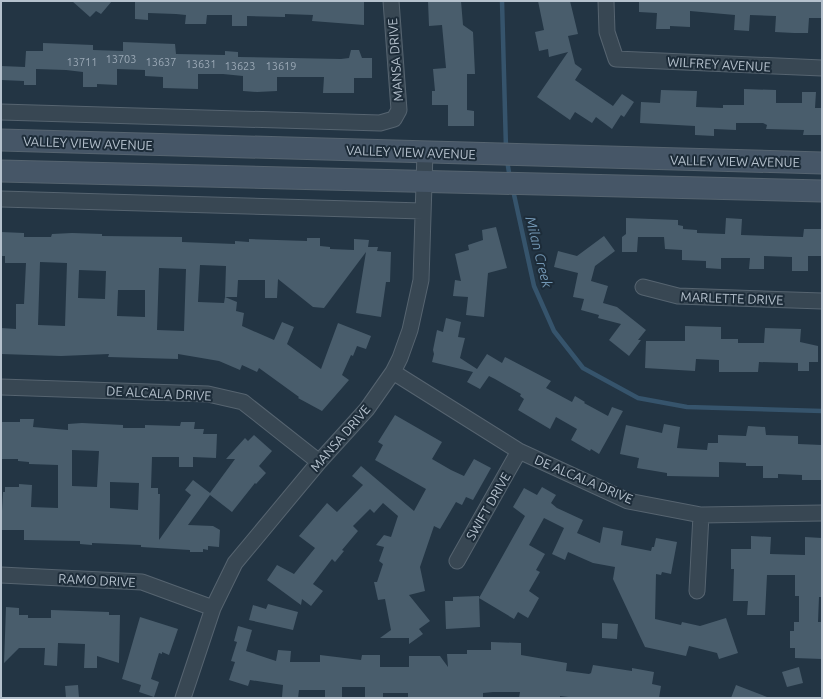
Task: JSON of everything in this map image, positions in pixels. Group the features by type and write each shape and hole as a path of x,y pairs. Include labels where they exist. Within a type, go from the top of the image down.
{"main road":[{"name":"VALLEY VIEW AVENUE","path":"1,140 822,163"},
{"path":"1,171 822,191"}],"street":[{"name":"MANSA DRIVE","path":"1,112 380,123 394,119 399,110 391,1"},
{"name":"WILFREY AVENUE","path":"606,1 607,32 616,59 822,68"},
{"name":"MANSA DRIVE","path":"184,698 213,608 235,563 319,462 367,409 393,372 410,330 416,307 420,280 424,152"},
{"path":"1,199 423,211"},
{"name":"MARLETTE DRIVE","path":"643,287 678,296 822,301"},
{"name":"DE ALCALA DRIVE","path":"393,372 519,451 628,501 701,515 822,513"},
{"name":"DE ALCALA DRIVE","path":"1,387 208,394 243,402 319,462"},
{"name":"SWIFT DRIVE","path":"457,561 519,451"},
{"path":"697,591 701,515"},
{"name":"RAMO DRIVE","path":"1,575 142,582 213,608"}],"building":[{"path":"72,1 112,1 101,14 96,11 90,17"},
{"path":"135,1 364,1 364,25 312,21 313,15 285,14 285,17 247,16 247,26 232,26 232,15 207,15 206,24 185,24 186,15 176,14 148,13 148,20 135,19"},
{"path":"428,1 461,1 463,25 473,32 475,74 467,74 467,110 474,111 474,126 448,126 448,105 432,105 432,91 435,91 433,69 446,68 442,25 429,26"},
{"path":"538,1 570,1 578,34 568,36 575,64 582,69 575,80 613,106 622,94 634,102 624,117 621,115 612,129 596,117 592,123 575,112 570,120 537,97 568,52 549,57 548,49 539,51 535,32 544,30"},
{"path":"639,1 822,1 822,18 809,18 808,33 794,33 775,32 776,16 750,15 749,31 734,30 735,15 690,11 690,27 670,26 670,29 656,29 657,13 639,12"},
{"path":"123,42 175,44 176,54 225,55 225,51 238,52 238,57 341,59 349,58 351,50 359,50 362,58 372,58 372,78 354,78 354,93 323,93 324,77 277,77 277,91 243,91 243,76 223,74 198,74 198,89 163,88 163,77 145,76 145,70 117,69 117,85 97,84 97,87 83,87 83,72 66,70 36,69 36,85 24,85 24,81 1,80 1,66 25,67 26,51 43,51 43,43 93,45 93,50 123,51"},
{"path":"744,89 776,90 776,103 802,103 802,92 816,92 815,108 822,108 822,135 803,135 804,130 766,129 767,125 763,123 736,123 736,130 714,129 714,136 695,135 695,126 640,123 641,102 660,103 661,90 697,91 696,107 723,108 723,105 744,105"},
{"path":"626,218 678,220 678,225 683,226 683,229 697,230 697,233 725,234 726,218 742,219 741,235 803,237 804,229 822,229 822,256 808,256 808,271 792,271 792,257 764,256 764,269 749,269 750,258 721,258 721,269 706,268 706,261 682,260 682,250 665,249 664,237 638,237 637,252 622,252 622,237 626,234"},
{"path":"496,227 507,268 488,273 484,317 466,315 468,297 453,296 455,280 461,281 455,254 469,250 468,245 483,240 482,230"},
{"path":"1,232 24,233 24,237 51,237 52,234 72,233 102,234 102,236 182,237 182,242 235,244 235,241 249,242 249,239 307,241 307,238 320,238 320,246 330,247 330,249 354,250 354,239 369,240 368,247 378,247 377,251 391,252 390,282 386,282 381,317 356,313 366,252 324,308 313,307 278,279 277,298 265,298 265,280 238,280 237,297 225,297 237,302 236,311 244,313 242,326 274,340 282,322 294,327 287,344 321,369 338,323 371,336 366,349 357,346 353,356 351,355 342,375 349,380 322,411 298,398 299,397 259,368 257,372 242,365 240,370 219,361 178,354 178,359 108,357 109,354 61,356 1,354 1,328 16,329 16,304 24,304 26,263 5,263 5,256 1,256","holes":["40,262 67,263 65,326 38,325","200,265 226,266 224,303 198,302","159,268 186,269 184,331 157,330","79,270 106,271 105,299 78,298","118,290 145,290 145,317 117,316"]},
{"path":"604,236 615,251 595,266 591,281 608,286 603,303 617,307 646,330 638,340 641,340 629,356 609,340 621,324 598,318 599,315 581,310 584,299 573,297 578,273 554,267 558,251 577,256"},
{"path":"446,318 461,322 458,337 465,338 460,358 477,369 487,354 502,363 505,357 551,381 546,388 572,402 575,396 585,402 584,403 608,416 612,407 623,411 599,454 591,449 590,451 571,440 577,429 556,417 550,429 518,410 524,399 520,396 521,394 495,379 489,376 480,389 467,382 473,372 432,362 437,330 443,332"},
{"path":"685,326 721,327 721,339 738,339 738,343 764,343 765,328 801,329 800,342 818,346 818,362 809,362 809,371 798,371 798,363 759,362 758,372 719,372 719,360 696,359 695,371 645,368 646,341 685,341"},
{"path":"395,415 442,442 432,459 451,470 464,476 474,459 491,468 473,500 466,497 462,505 456,502 440,529 434,526 420,567 425,591 409,595 430,621 419,629 423,634 409,644 409,638 380,638 391,630 385,599 378,600 374,582 377,582 383,564 379,561 384,547 376,545 384,535 391,537 398,516 383,503 374,513 370,509 353,526 358,531 342,550 344,551 335,562 332,559 313,584 323,591 311,606 302,599 301,605 267,580 277,565 294,574 315,548 299,536 327,503 337,512 363,485 352,476 361,466 414,511 426,489 375,460 383,445 378,442"},
{"path":"20,419 34,419 33,427 68,430 68,424 82,423 123,425 123,428 145,428 145,425 180,426 181,422 195,422 194,429 204,429 203,434 217,434 216,458 193,457 193,467 179,467 179,457 152,457 151,488 158,488 158,494 160,494 159,540 191,495 185,490 193,480 210,493 235,459 226,459 245,438 248,441 254,435 272,451 259,466 266,473 256,484 255,483 232,512 210,495 188,525 213,526 220,530 219,547 208,546 208,550 203,549 203,552 190,552 190,550 141,547 141,545 92,543 92,545 80,544 80,541 24,540 24,530 1,530 3,492 5,492 5,487 19,487 19,484 32,485 31,507 58,508 58,465 29,464 29,462 18,461 18,459 1,459 1,422 20,422","holes":["72,450 99,451 97,487 72,486","110,482 139,483 138,510 110,508"]},
{"path":"664,424 680,427 677,448 707,450 708,443 718,443 718,435 746,436 748,426 765,427 766,435 798,436 798,444 822,445 822,480 802,480 802,475 778,474 778,478 763,478 763,466 746,466 746,463 719,462 719,477 667,476 667,473 637,468 639,458 620,454 626,425 662,433"},
{"path":"542,487 556,495 551,503 557,508 583,520 577,533 600,543 603,527 623,531 621,545 651,551 652,547 654,547 656,538 677,542 671,574 662,572 661,575 656,574 655,619 681,625 682,622 700,626 726,618 738,653 719,659 717,653 689,646 686,656 645,647 613,579 615,567 593,563 568,552 565,560 552,554 564,528 544,518 529,545 545,554 536,570 540,572 529,591 539,598 528,618 518,612 514,619 479,598 525,516 513,507 524,488 537,495"},
{"path":"751,536 771,537 770,554 805,555 805,537 822,538 822,597 819,597 818,622 822,622 822,659 795,658 795,648 790,648 790,631 794,631 794,622 799,622 799,596 795,596 795,575 767,575 765,615 747,615 748,601 733,601 734,569 731,569 731,549 751,549"},
{"path":"479,596 480,627 446,629 445,601 453,601 453,597"},
{"path":"268,604 298,612 293,630 249,620 253,605 266,609"},
{"path":"6,607 19,608 19,615 28,615 28,618 51,618 51,610 109,612 109,615 120,615 119,663 97,656 97,668 84,668 85,644 58,643 57,666 44,665 45,648 19,648 4,663"},
{"path":"140,617 178,629 169,655 162,652 162,654 159,653 151,679 159,682 154,697 139,692 141,685 122,679"},
{"path":"602,623 618,624 617,639 602,638"},
{"path":"238,626 252,630 246,651 276,661 278,650 291,651 290,662 320,662 320,655 361,660 362,655 380,655 380,667 409,667 409,656 440,656 448,667 447,654 467,654 467,650 491,650 491,642 521,643 521,655 567,663 566,671 589,674 591,673 593,665 632,671 632,668 654,672 652,684 661,686 659,698 577,698 560,696 560,698 519,698 520,692 493,692 483,693 483,698 408,698 408,693 383,693 383,698 365,698 365,687 342,687 342,698 325,698 325,690 299,690 298,698 282,697 283,685 250,680 248,686 229,680 235,662 231,661 237,642 234,641"},
{"path":"799,667 803,683 787,687 782,672"},
{"path":"78,685 79,698 66,698 65,686"},
{"path":"736,685 767,697 767,698 731,698"}],"waterway":[{"name":"Milan Creek","path":"502,1 506,149"},
{"name":"Milan Creek","path":"507,160 510,179"},
{"name":"Milan Creek","path":"513,190 534,286 554,331 583,368 638,398 687,407 822,411"}]}
